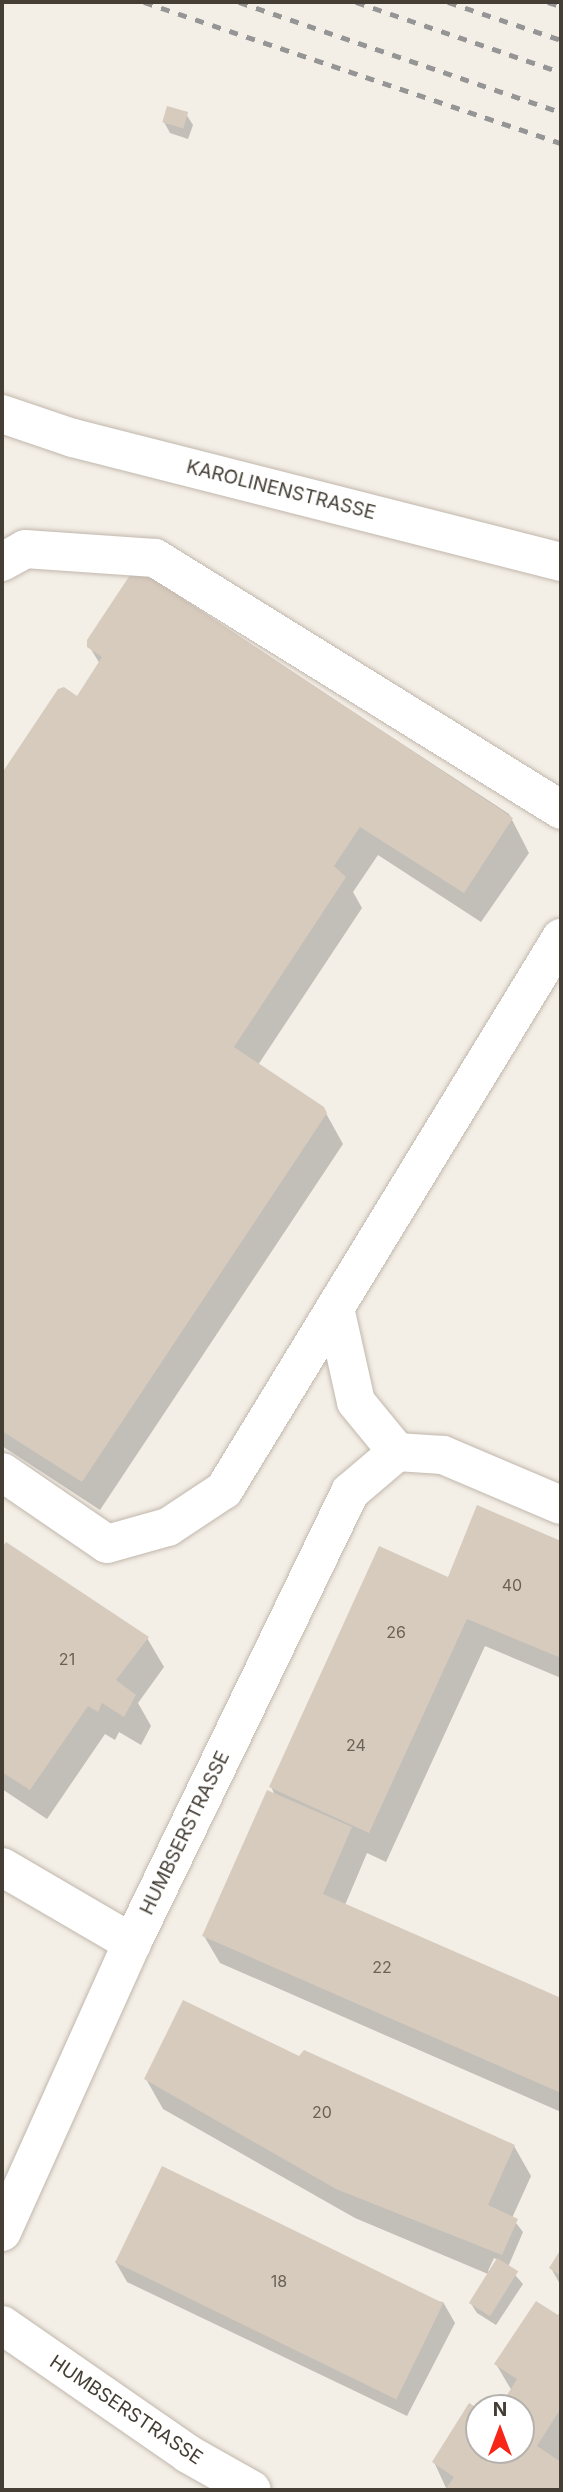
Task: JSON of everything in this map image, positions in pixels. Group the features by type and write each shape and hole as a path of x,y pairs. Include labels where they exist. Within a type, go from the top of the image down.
{"street":[{"name":"KAROLINENSTRASSE","path":"2,414 73,438 561,562"},
{"path":"2,562 25,550 155,558 561,810"},
{"path":"2,1472 107,1544 168,1527 224,1490 561,938"},
{"path":"335,1308 356,1402 397,1452 443,1455 561,1505"},
{"name":"HUMBSERSTRASSE","path":"2,2232 132,1943 350,1492 397,1452"},
{"path":"2,1867 132,1943"},
{"name":"HUMBSERSTRASSE","path":"2,2325 188,2454 252,2490"}],"building":[{"path":"167,106 188,112 183,128 162,122"},
{"path":"140,570 513,818 464,893 360,827 334,866 346,877 234,1047 324,1107 327,1113 82,1482 2,1431 2,773 58,689 64,687 77,696 102,657 87,647 87,640 132,572"},
{"path":"477,1505 561,1541 561,1658 467,1619 369,1833 269,1787 379,1546 448,1577"},
{"path":"6,1542 149,1637 116,1680 136,1695 124,1717 102,1703 98,1712 88,1706 30,1790 2,1772 2,1548"},
{"path":"267,1790 352,1827 323,1894 561,1998 561,2093 202,1936"},
{"path":"183,2000 299,2056 304,2050 515,2145 488,2205 518,2219 502,2255 336,2189 144,2079"},
{"path":"162,2166 443,2303 396,2399 115,2262"},
{"path":"561,2249 561,2276 549,2268"},
{"path":"497,2258 518,2271 490,2316 469,2303"},
{"path":"536,2301 558,2315 561,2310 561,2408 537,2446 561,2462 561,2484 557,2490 445,2490 454,2477 432,2462 465,2409 465,2464 535,2464 535,2394 508,2394 517,2379 494,2364"}],"railway":[{"path":"144,2 561,143"},
{"path":"239,2 561,112"},
{"path":"356,2 561,72"},
{"path":"448,2 561,40"},
{"path":"548,2 561,6"}]}
